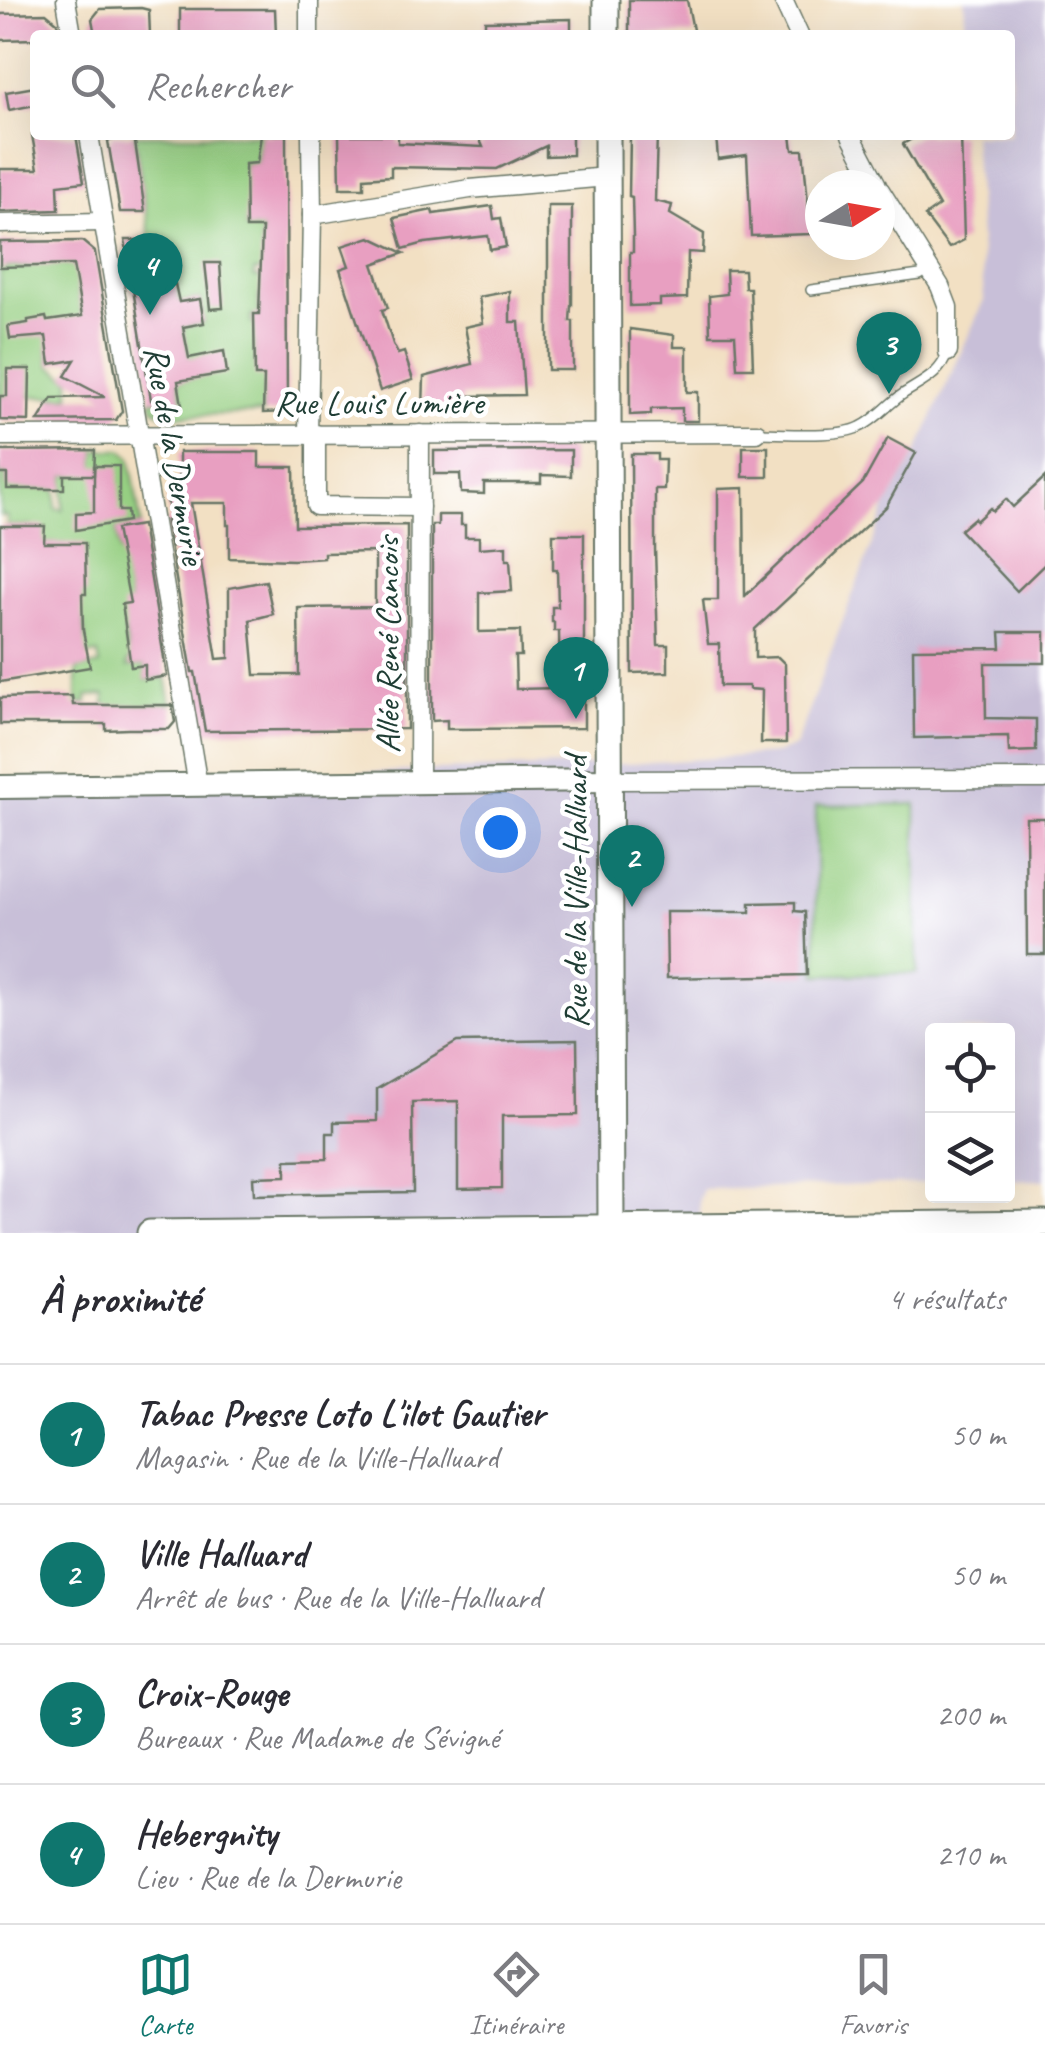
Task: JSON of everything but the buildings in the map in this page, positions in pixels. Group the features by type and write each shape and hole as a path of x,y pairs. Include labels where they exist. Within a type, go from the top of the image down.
{"main road":[{"path":"606,0 606,30"},
{"name":"Rue de la Ville-Halluard","path":"607,140 611,1229"},
{"path":"150,1233 1045,1223"}],"street":[{"path":"66,0 71,30"},
{"path":"308,0 309,30"},
{"path":"783,0 797,30"},
{"name":"Rue de la Dermurie","path":"90,140 198,786"},
{"path":"311,140 312,434 316,506 420,507"},
{"path":"853,140 868,170"},
{"path":"312,215 470,189 607,177"},
{"path":"895,215 940,286 948,308 948,352"},
{"path":"0,224 104,222"},
{"name":"Rue Louis Lumière","path":"0,436 758,433"},
{"name":"Allée René Cancois","path":"418,783 420,434"},
{"path":"0,787 1045,780"}],"lane":[{"path":"810,290 920,275 929,268"},
{"path":"758,433 848,432 864,426 903,394 934,376 948,352"}],"shaded area":[{"path":"964,0 1045,0 1045,1180 1015,1181 1015,1023 925,1023 925,1183 703,1189 699,1200 701,1233 0,1233 0,784 628,764 775,754 795,746 886,507 917,452 984,300 973,140 1015,140 1015,30 966,30"}],"green space":[{"path":"135,140 260,140 257,163 245,164 246,173 254,174 254,196 262,196 261,208 248,208 246,228 256,228 257,219 262,219 262,249 266,249 265,271 254,271 254,277 266,278 266,295 259,296 259,316 251,315 251,323 259,322 255,364 266,365 263,413 164,416 153,408 151,400 158,399 160,408 182,404 178,381 214,374 192,375 183,327 204,323 200,299 179,302 175,284 157,287 148,245 151,243"},
{"path":"29,242 36,242 37,265 74,265 83,322 48,347 50,365 70,379 70,397 0,396 0,271 6,271 6,267 30,267"},
{"path":"95,450 121,450 130,457 141,525 116,530 134,630 125,632 128,649 163,655 128,661 127,667 145,665 146,680 166,677 171,705 105,706 105,695 87,696 87,703 77,703 77,669 100,665 98,654 77,657 85,637 83,621 77,620 76,544 31,543 31,526 7,526 7,516 0,516 0,474 7,474 7,488 56,489 56,509 63,510 64,475 75,475 94,466"},
{"path":"916,804 917,973 817,975 816,806"}],"place":[{"name":"Hebergnity","path":"150,315"},
{"name":"Croix-Rouge","path":"889,394"},
{"name":"Tabac Presse Loto L'ilot Gautier","path":"576,719"},
{"name":"Ville Halluard","path":"632,907"}]}
